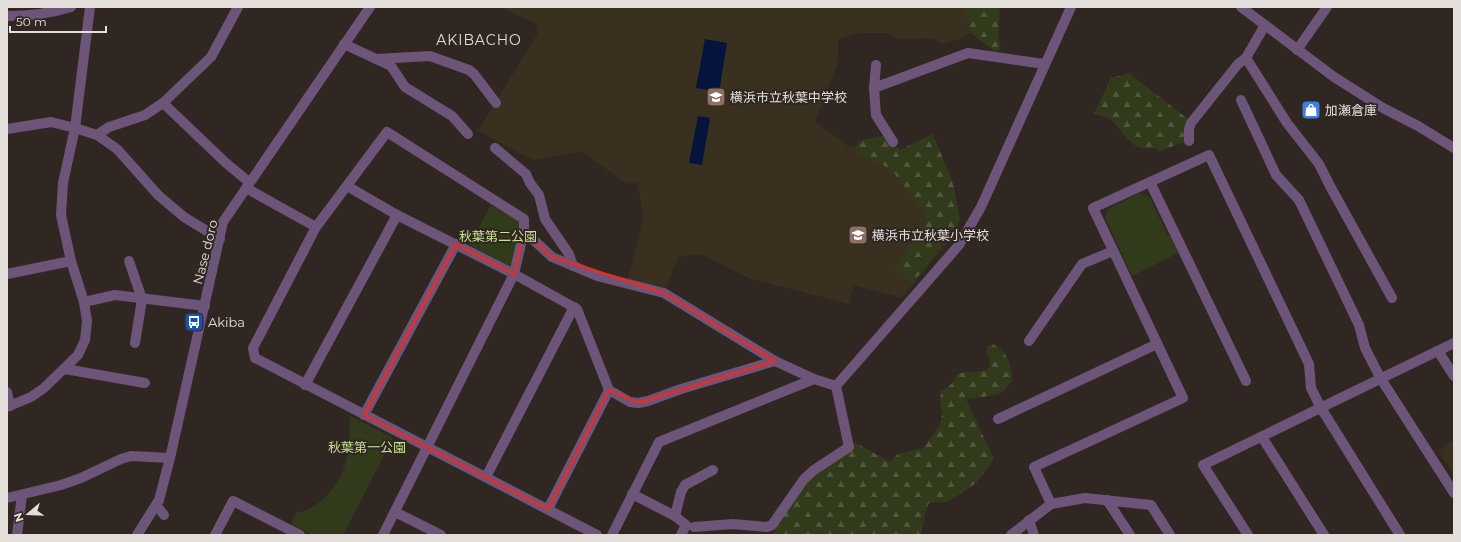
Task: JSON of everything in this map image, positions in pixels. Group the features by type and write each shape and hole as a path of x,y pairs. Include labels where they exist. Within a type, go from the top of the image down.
{"street":[{"path":"7,16 31,16 53,13 71,7"},
{"path":"7,392 8,407 31,397 44,388 65,369 78,355 85,340 87,321 84,302 71,261 62,215 63,183 75,128 90,7"},
{"path":"97,135 109,127 145,115 163,103 211,57 238,7"},
{"name":"Nase doro","path":"137,535 159,500 224,222 370,7"},
{"path":"836,386 959,244 981,207 1044,64 1071,7"},
{"path":"1241,7 1334,77 1383,108 1418,126 1454,148"},
{"path":"1297,50 1327,7"},
{"path":"1189,141 1189,129 1191,123 1238,64 1246,58 1265,25"},
{"path":"344,44 391,66 405,87 452,116 468,134"},
{"path":"874,88 968,53 1044,64"},
{"path":"374,59 430,56 469,70 474,74 496,103"},
{"path":"1246,58 1287,123 1319,164 1392,298"},
{"path":"876,65 874,88 876,115 894,142"},
{"path":"1241,100 1276,175 1299,200 1360,325 1365,348 1381,379 1454,493"},
{"path":"163,103 248,185 316,227"},
{"path":"7,129 51,122 97,135 117,149 164,200 184,217 220,239"},
{"path":"383,535 426,447 514,274 524,231 524,219 387,132 316,227 253,348 255,358 426,447 548,509 597,535"},
{"path":"494,148 526,174 530,183 539,195 545,219 569,254 573,266"},
{"path":"1051,504 1034,468 1183,398 1093,208 1209,155 1309,364 1311,388 1400,535"},
{"path":"1150,182 1246,381"},
{"path":"347,186 397,215 514,274 577,309 609,390 630,402 638,403 648,401 721,376 775,361"},
{"path":"305,384 397,215"},
{"path":"524,231 552,257 597,276 664,293 775,361 814,379 836,386"},
{"path":"364,415 456,244"},
{"path":"1028,341 1082,264 1113,251"},
{"path":"7,274 71,261"},
{"path":"129,261 142,299 135,343"},
{"path":"84,302 115,295 205,306"},
{"path":"486,477 574,307"},
{"path":"1248,535 1203,465 1454,343"},
{"path":"998,420 1157,344"},
{"path":"1438,351 1454,376"},
{"path":"65,369 145,383"},
{"path":"612,535 659,442 814,379"},
{"path":"632,494 676,516 690,526 733,524 767,527 772,525 804,479 814,470 849,447 836,386"},
{"path":"548,509 609,390"},
{"path":"1262,437 1324,535"},
{"path":"7,498 61,486 131,456 170,458"},
{"path":"676,516 681,492 685,485 713,470"},
{"path":"17,535 22,495"},
{"path":"1012,535 1051,504 1085,498 1151,505 1170,535"},
{"path":"1107,500 1130,535"},
{"path":"215,535 232,501 300,535"},
{"path":"156,505 164,515"},
{"path":"395,512 441,535"},
{"path":"1029,520 1034,535"},
{"path":"681,535 690,526"}],"highlighted area":[{"path":"524,231 552,257 664,293 775,361 638,403 609,390 548,509 364,415 456,244 514,274"}],"shaded area":[{"path":"501,7 963,7 971,33 958,40 941,44 933,38 900,39 886,33 860,33 838,39 838,62 815,122 848,146 897,157 947,206 960,227 902,298 854,285 849,304 751,279 701,254 678,257 666,288 627,281 644,218 637,182 627,184 582,152 533,160 478,131 538,33 536,24"},
{"path":"1454,439 1454,476 1438,450"}],"green space":[{"path":"963,7 1000,7 998,35 1001,49 995,52 971,33"},
{"path":"1129,73 1189,120 1186,141 1158,152 1156,148 1147,149 1137,147 1123,134 1110,118 1094,114 1111,78"},
{"path":"933,134 953,183 960,220 913,283 894,268 929,219 891,169 853,151 859,141 885,135 900,150"},
{"path":"1139,193 1149,196 1168,236 1170,236 1178,253 1132,276 1105,218 1108,209"},
{"name":"秋葉第二公園","path":"491,205 520,222 513,268 469,245"},
{"path":"993,344 1006,355 1010,364 1012,380 1006,389 997,395 966,399 994,459 976,483 948,502 932,502 928,504 921,535 773,535 779,520 806,481 852,443 858,444 890,462 898,454 923,448 940,425 942,414 940,402 941,391 947,388 954,380 956,375 960,373 981,371 989,368 990,360 986,353 988,346"},
{"name":"秋葉第一公園","path":"350,416 393,438 343,535 313,535 291,524 296,513 304,511 320,502 333,489 338,481 346,460"}],"water":[{"path":"705,39 727,43 719,92 696,88"},
{"path":"698,116 710,118 702,165 689,163"}],"place":[{"name":"横浜市立秋葉中学校","path":"716,97"},
{"name":"加瀬倉庫","path":"1311,110"},
{"name":"横浜市立秋葉小学校","path":"858,235"},
{"name":"Akiba","path":"194,322"}],"district":[{"name":"AKIBACHO","path":"479,40"}]}
